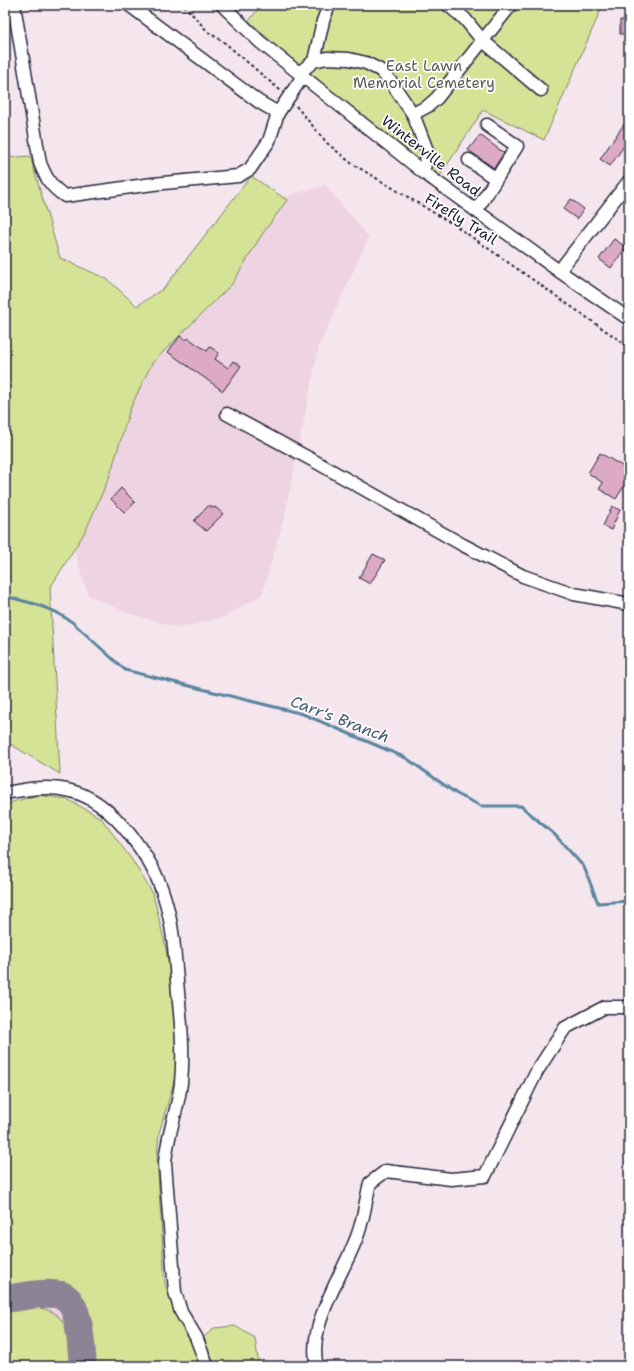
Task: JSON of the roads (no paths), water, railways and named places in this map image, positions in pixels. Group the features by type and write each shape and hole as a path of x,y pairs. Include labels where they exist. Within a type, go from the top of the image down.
{"street":[{"path":"14,5 40,163 47,180 55,190 65,196 153,184 238,176 250,169 269,141 278,113 301,74 314,61 329,5"},
{"path":"129,5 259,102 278,113"},
{"name":"Winterville Road","path":"222,5 260,42 423,172 559,271 629,319"},
{"path":"448,5 465,19 482,40 541,90"},
{"path":"414,114 428,106 437,98 511,5"},
{"path":"314,61 327,58 349,59 366,63 380,70 391,82 414,114 428,153 423,172"},
{"path":"476,211 517,146 486,124"},
{"path":"469,160 496,179"},
{"path":"559,271 629,181"},
{"path":"227,414 316,462 463,546 523,576 574,594 629,604"},
{"path":"5,793 42,787 72,791 98,803 121,822 145,856 164,895 174,940 182,1044 181,1084 166,1146 165,1163 175,1292 181,1312 196,1337 207,1366"},
{"path":"317,1366 314,1356 321,1317 358,1233 370,1183 386,1171 451,1179 485,1176 537,1071 566,1028 605,1007 629,1007"}],"waterway":[{"name":"Carr's Branch","path":"5,596 35,604 56,612 72,622 125,670 303,714 406,758 457,794 481,806 521,806 555,835 584,867 598,903 629,901"}],"park label":[{"name":"East Lawn Memorial Cemetery","path":"424,74"}]}
